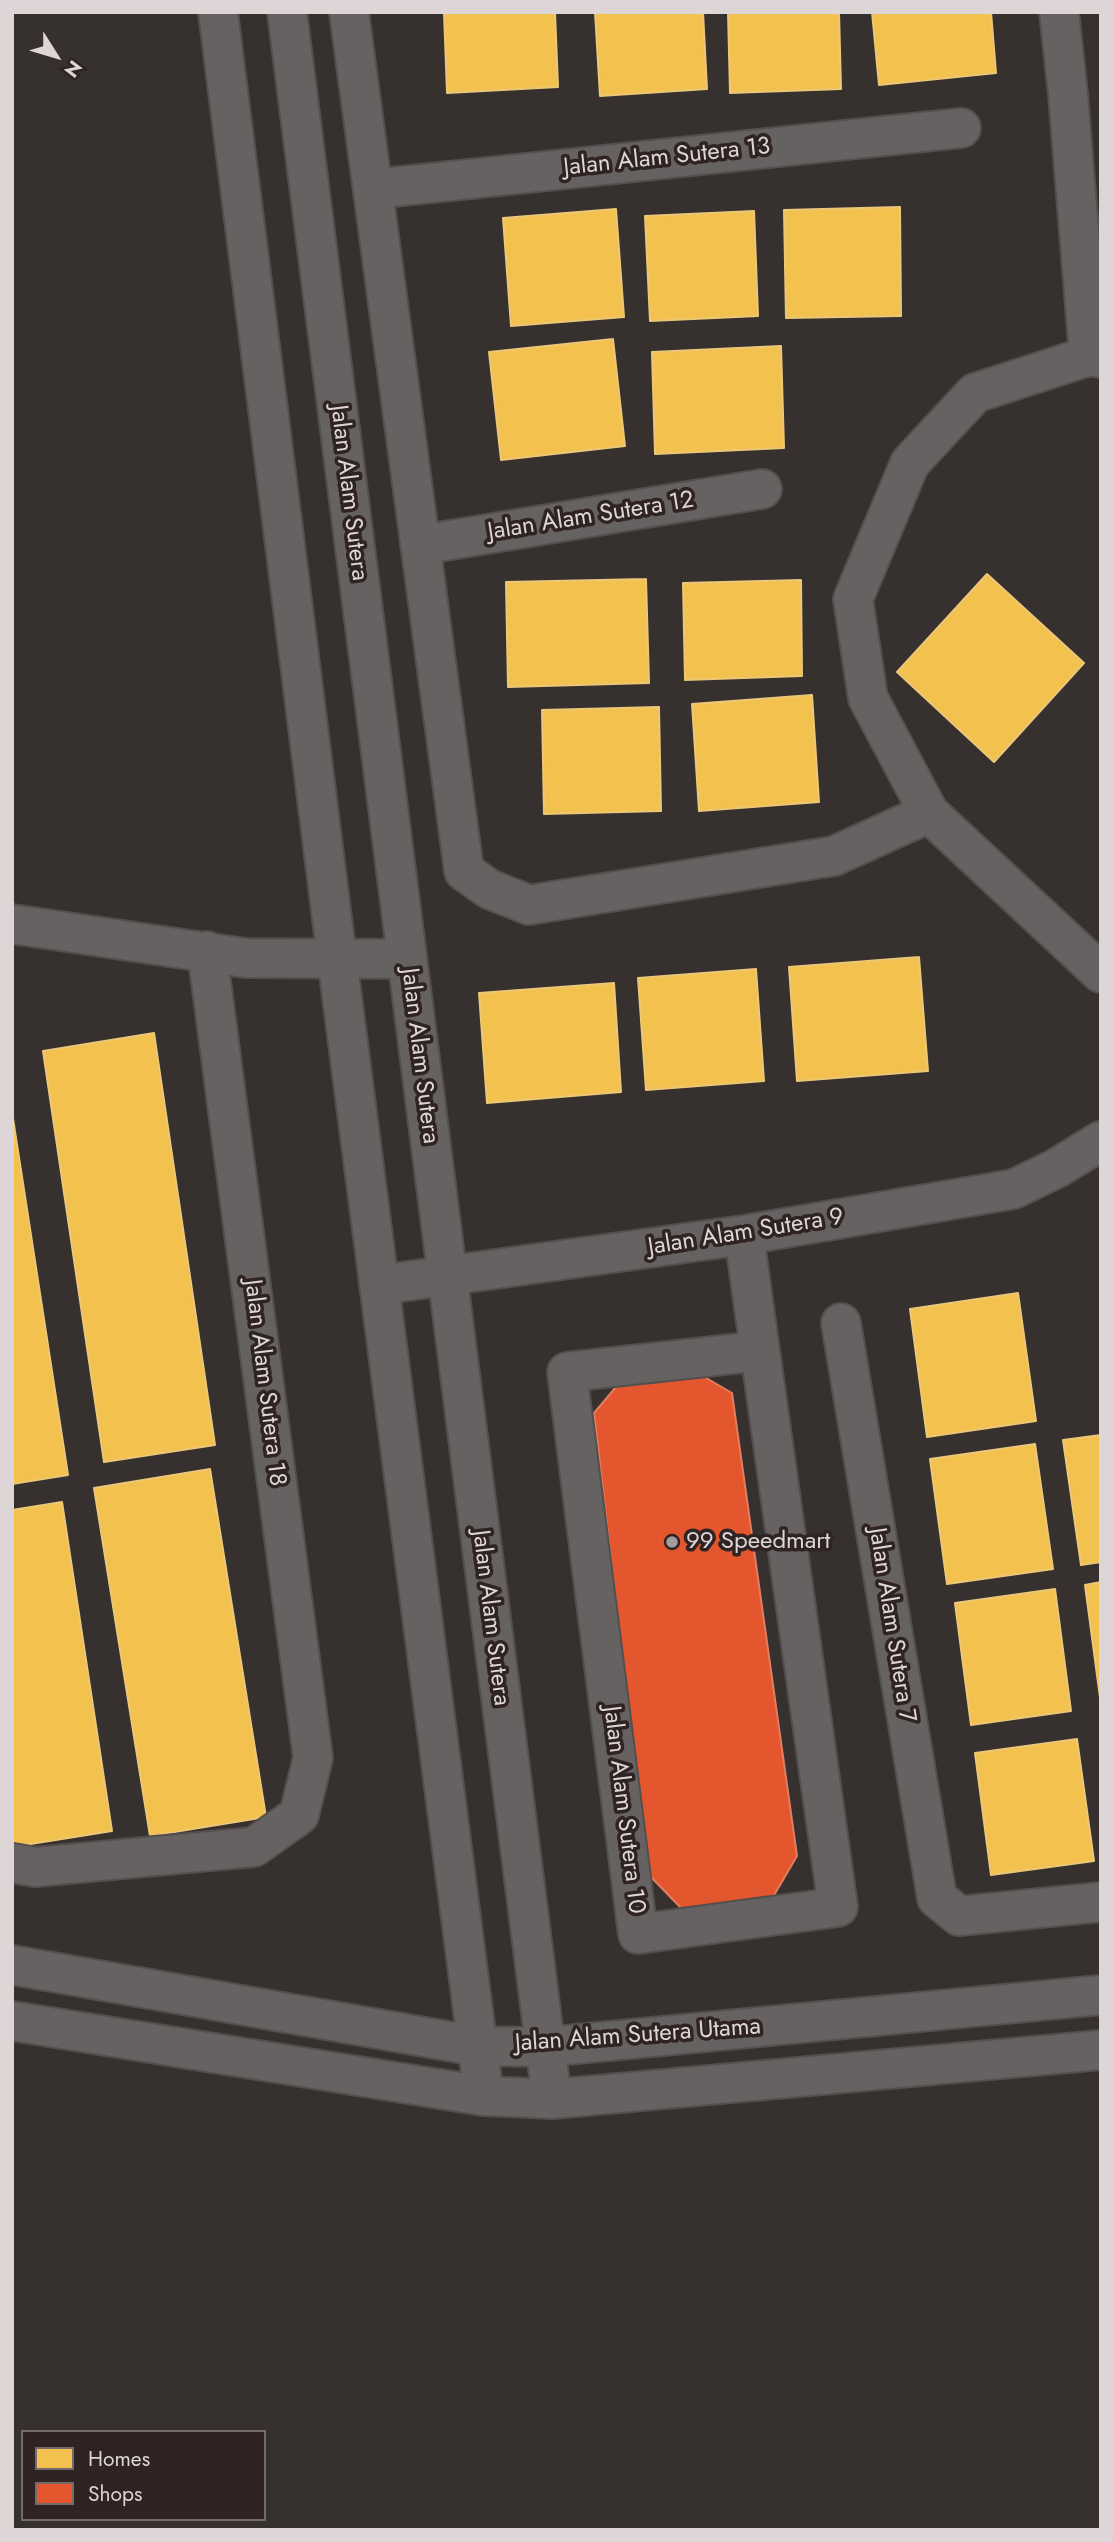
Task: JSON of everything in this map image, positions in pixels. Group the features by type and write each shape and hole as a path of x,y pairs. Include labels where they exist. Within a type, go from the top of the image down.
{"street":[{"path":"218,12 484,2096"},
{"name":"Jalan Alam Sutera","path":"287,12 552,2099"},
{"path":"349,12 464,871 489,890 529,905 834,856 929,813"},
{"path":"1059,12 1095,357 975,393 910,463 853,599 868,698 929,813 1101,973"},
{"name":"Jalan Alam Sutera 13","path":"373,189 961,128"},
{"name":"Jalan Alam Sutera 12","path":"420,545 762,489"},
{"path":"12,925 245,958 408,959"},
{"name":"Jalan Alam Sutera 18","path":"12,1863 35,1867 254,1847 299,1815 313,1758 207,951"},
{"name":"Jalan Alam Sutera 9","path":"379,1285 744,1235 1014,1189 1057,1168 1101,1141"},
{"name":"Jalan Alam Sutera 10","path":"744,1235 838,1907 638,1934 567,1372 760,1351"},
{"name":"Jalan Alam Sutera 7","path":"841,1323 937,1898 959,1916 1101,1902"},
{"name":"Jalan Alam Sutera Utama","path":"12,1965 476,2046 545,2047 1101,1995"},
{"path":"12,2021 484,2096 552,2099 1101,2050"}],"building: Homes":[{"path":"444,12 555,12 558,87 447,93"},
{"path":"595,12 703,12 707,89 600,96"},
{"path":"728,12 839,12 841,89 730,93"},
{"path":"872,12 991,12 996,73 879,85"},
{"path":"900,207 901,316 786,318 784,210"},
{"path":"616,209 624,317 511,326 503,218"},
{"path":"754,211 758,316 650,321 645,216"},
{"path":"613,339 625,446 501,460 489,352"},
{"path":"781,346 784,448 655,454 652,352"},
{"path":"987,574 1084,663 994,762 897,672"},
{"path":"646,579 649,683 508,687 506,582"},
{"path":"801,580 802,676 685,680 683,583"},
{"path":"812,695 819,802 699,811 692,704"},
{"path":"659,707 661,811 544,814 542,710"},
{"path":"919,957 928,1071 797,1081 789,967"},
{"path":"756,969 764,1081 646,1090 638,978"},
{"path":"614,983 621,1092 487,1103 479,993"},
{"path":"154,1033 215,1445 104,1462 43,1051"},
{"path":"12,1112 68,1475 12,1484"},
{"path":"1018,1293 1036,1421 927,1437 910,1309"},
{"path":"1101,1435 1101,1562 1081,1565 1063,1440"},
{"path":"1035,1444 1053,1569 947,1584 930,1459"},
{"path":"210,1469 266,1817 150,1836 94,1488"},
{"path":"62,1502 112,1831 12,1847 12,1510"},
{"path":"1101,1582 1101,1705 1085,1585"},
{"path":"1055,1589 1071,1711 971,1725 955,1603"},
{"path":"1077,1739 1094,1861 991,1875 975,1753"}],"building: Shops":[{"path":"701,1375 732,1393 797,1856 773,1897 682,1909 648,1874 594,1413 616,1387"}],"place":[{"name":"99 Speedmart","path":"672,1542"}]}
